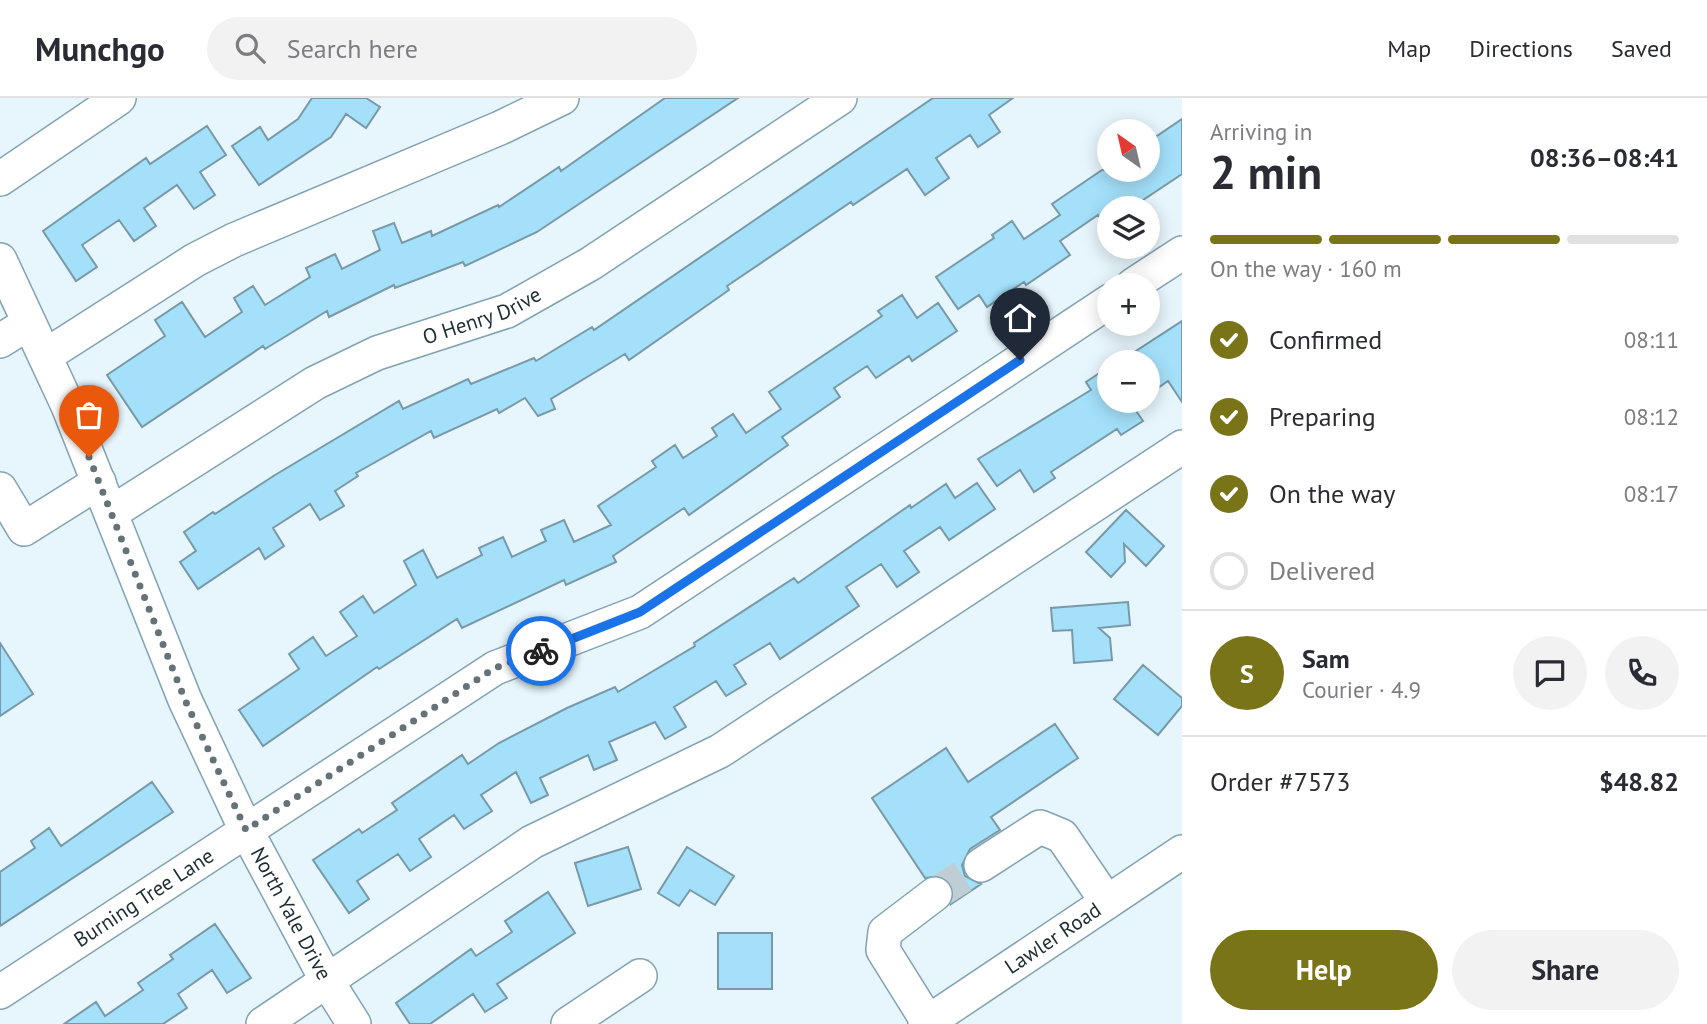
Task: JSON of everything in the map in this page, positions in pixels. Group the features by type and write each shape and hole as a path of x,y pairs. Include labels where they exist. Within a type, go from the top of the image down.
{"street":[{"path":"0,179 119,98"},
{"path":"45,356 183,267 234,240 515,108 562,98"},
{"name":"O Henry Drive","path":"111,513 315,383 377,353 507,311 566,277 840,98"},
{"path":"1151,273 1182,253"},
{"name":"North Yale Drive","path":"0,260 99,482 185,700 246,830 327,981 354,1024"},
{"name":"Burning Tree Lane","path":"0,992 495,668 640,612 1097,310"},
{"path":"0,341 29,323"},
{"path":"262,1024 532,842 720,751 1182,447"},
{"path":"0,489 24,529 99,482"},
{"path":"981,865 1041,827 1062,836 1107,902"},
{"name":"Lawler Road","path":"927,1023 1182,852"},
{"path":"927,1023 883,950 885,932 935,894"},
{"path":"568,1024 640,976"}],"building":[{"path":"312,98 366,98 380,107 366,128 346,114 331,137 259,185 232,146 260,127 268,140 298,119"},
{"path":"665,98 738,98 537,232 465,266 463,262 395,288 394,285 329,317 327,311 265,349 263,346 142,427 107,375 165,336 155,320 182,302 205,337 242,312 234,298 253,286 265,305 310,277 306,268 335,254 342,269 380,250 373,231 394,223 402,243 431,231 432,236 498,205 499,207 559,167 561,171"},
{"path":"933,98 1013,98 989,115 1000,132 978,147 970,135 936,158 949,178 925,195 907,169 853,205 851,202 727,286 729,290 629,360 625,354 551,399 555,409 538,416 525,398 499,413 497,409 434,438 431,431 356,473 358,476 335,491 344,506 320,520 310,504 273,528 284,546 265,559 259,548 198,589 180,562 196,551 184,532 213,512 215,514 399,401 403,409 468,379 471,384 534,358 536,361 592,327 594,330"},
{"path":"1182,119 1182,174 1149,196 1097,196 1097,216 1060,241 1070,255 987,307 979,295 958,309 936,277 994,238 992,235 1012,221 1024,239 1060,215 1052,204 1097,173 1097,182 1160,182 1160,134"},
{"path":"207,126 226,155 200,172 215,195 194,209 177,185 144,208 156,226 134,241 119,220 82,245 97,267 76,281 43,231 146,158 150,164"},
{"path":"902,295 917,318 938,303 957,331 912,361 909,356 876,378 867,366 834,388 840,397 782,437 788,445 689,515 684,508 613,556 616,562 566,585 564,580 462,628 457,619 379,669 377,667 263,746 239,710 299,669 289,654 313,637 326,656 357,636 340,612 363,596 374,613 416,585 404,561 423,550 437,578 482,555 479,548 503,537 512,557 546,541 541,530 564,520 574,542 611,525 598,506 656,467 652,461 675,445 683,458 717,436 712,428 733,414 746,433 781,409 769,392 882,316 878,311"},
{"path":"1182,321 1182,402 1168,381 1160,387 1160,350 1137,350"},
{"path":"1097,375 1097,413 1137,413 1143,421 1121,435 1117,429 1051,472 1055,478 1034,492 1020,470 997,486 978,459 1091,390 1086,382"},
{"path":"977,483 995,509 949,540 940,527 904,551 919,572 897,587 881,564 846,587 859,606 780,659 770,643 734,665 746,684 726,696 716,681 674,707 686,727 665,739 655,722 609,742 617,760 594,770 588,755 540,778 548,795 531,803 516,772 481,795 492,811 464,829 454,815 419,839 431,857 410,871 398,854 357,881 369,899 349,913 313,860 359,829 362,833 397,810 392,803 462,755 468,764 499,743 567,708 615,687 618,692 695,646 694,643 794,578 798,583 910,505 911,508 946,484 955,498"},
{"path":"1126,510 1164,546 1146,566 1124,544 1125,562 1111,577 1086,552"},
{"path":"1128,602 1130,625 1099,628 1110,638 1112,660 1074,663 1072,630 1053,631 1051,608"},
{"path":"0,643 33,694 0,716"},
{"path":"1143,665 1182,698 1182,706 1158,735 1114,699"},
{"path":"1055,724 1078,758 991,817 1000,830 970,849 962,865 965,876 981,884 951,904 954,892 951,883 942,876 925,878 872,798 946,748 968,782"},
{"path":"152,782 173,812 0,926 0,872 35,848 31,841 49,828 61,846"},
{"path":"628,847 641,889 588,906 575,863"},
{"path":"687,847 734,876 715,905 690,890 679,906 658,893"},
{"path":"548,892 575,933 497,984 507,998 485,1012 473,994 430,1024 410,1024 396,1003 471,949 476,956 512,932 505,921"},
{"path":"215,924 251,978 227,993 212,970 178,994 187,1008 163,1024 64,1024 96,1002 105,1016 143,990 138,983 173,959 170,955"},
{"path":"718,933 772,933 772,989 718,989"}],"tunnel":[{"path":"935,894 981,865"}],"way so far":[{"path":"89,457 185,700 246,830 495,668 541,651"}],"route":[{"path":"541,651 640,612 1020,360"}]}
